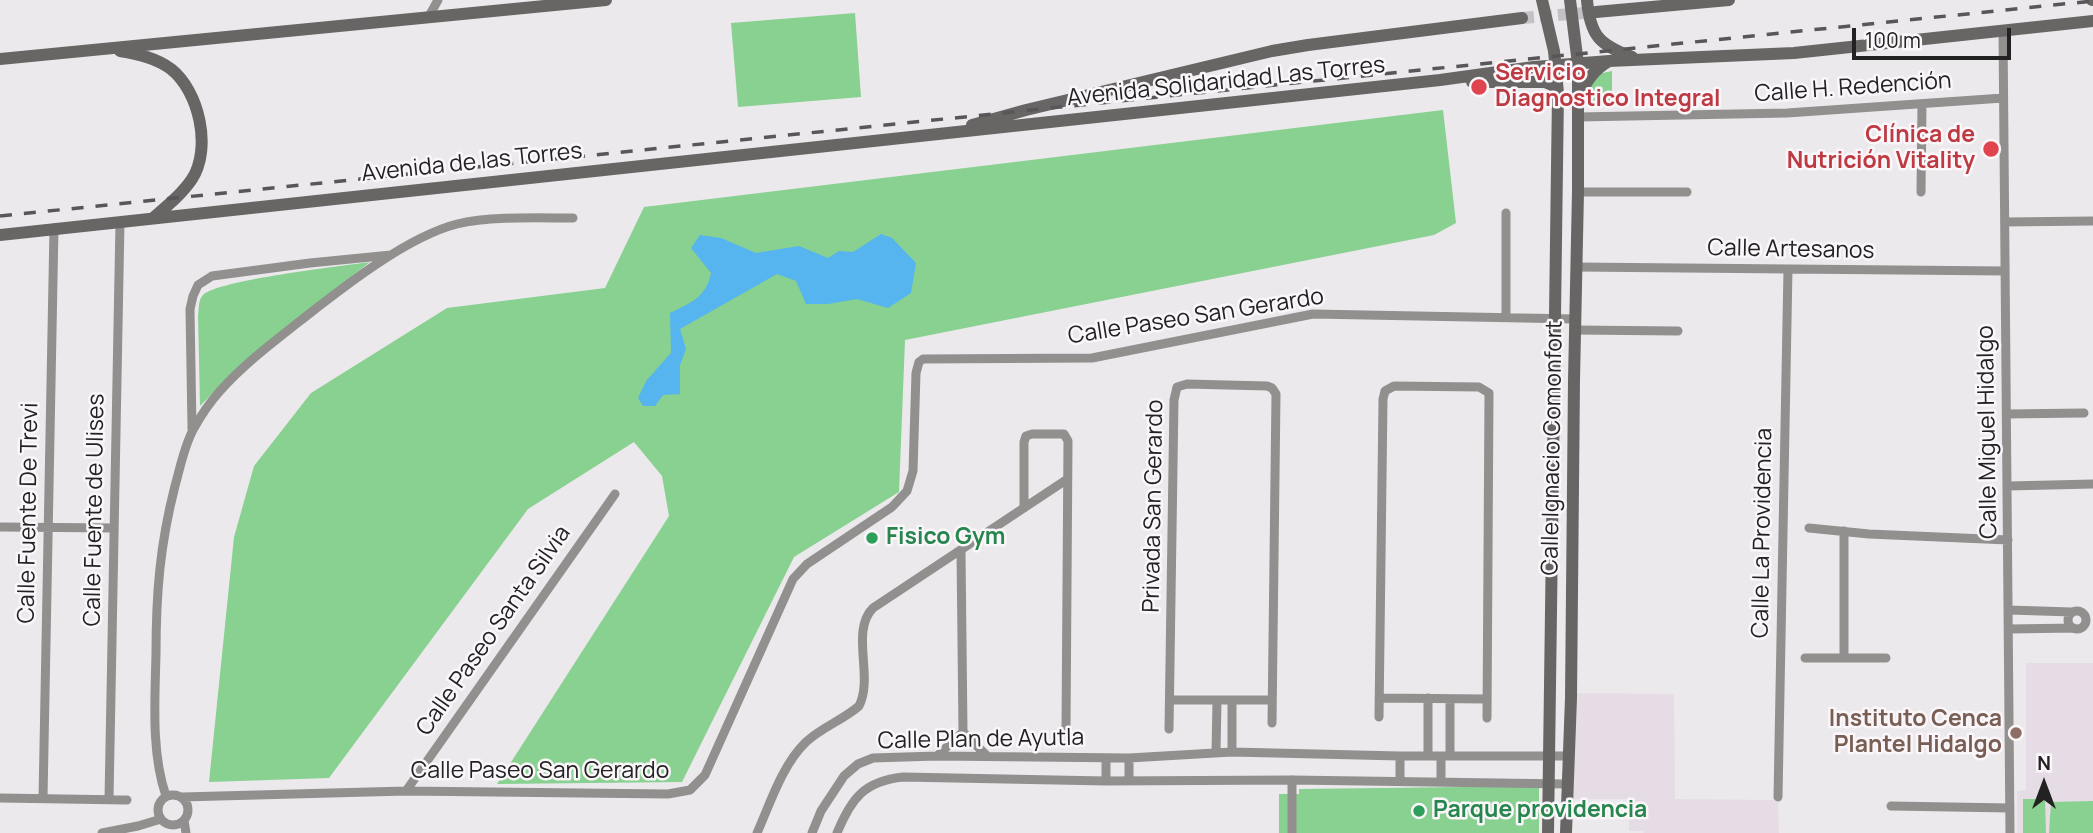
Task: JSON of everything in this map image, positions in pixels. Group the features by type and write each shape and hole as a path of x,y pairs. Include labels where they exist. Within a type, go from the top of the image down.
{"main road":[{"path":"0,59 606,0"},
{"name":"Calle Ignacio Comonfort","path":"1542,0 1556,65 1558,93 1548,833"},
{"name":"Calle Ignacio Comonfort","path":"1566,833 1578,192 1578,64 1570,0"},
{"path":"1587,0 1591,26 1599,40 1609,48 1637,59"},
{"path":"1596,12 1729,0"},
{"name":"Avenida Solidaridad Las Torres","path":"948,133 1026,110 1272,51 1522,18"},
{"name":"Avenida Solidaridad Las Torres","path":"948,133 1556,65 1794,53 2093,21"},
{"path":"104,49 146,56 169,68 184,81 196,105 202,144 193,177 175,199 153,218"},
{"path":"1578,102 1589,79 1599,67 1609,61"},
{"path":"1440,80 1545,82 1552,85 1558,93"},
{"name":"Avenida de las Torres","path":"0,235 948,133"}],"street":[{"path":"428,18 438,0"},
{"name":"Calle Miguel Hidalgo","path":"2003,31 2010,833"},
{"name":"Calle H. Redención","path":"1578,117 1787,113 2003,98"},
{"path":"1921,192 1922,104"},
{"path":"1578,192 1687,192"},
{"path":"1506,213 1506,317"},
{"path":"166,796 157,754 158,574 164,530 192,431 219,392 245,366 329,298 392,255 429,235 457,224 502,219 573,218"},
{"path":"2005,222 2092,221"},
{"name":"Calle Fuente de Ulises","path":"108,799 120,222"},
{"name":"Calle Fuente De Trevi","path":"43,798 54,228"},
{"path":"192,431 190,309 192,296 198,285 212,276 246,270 392,255"},
{"name":"Calle Artesanos","path":"1576,267 2006,271"},
{"name":"Calle La Providencia","path":"1778,797 1788,269"},
{"name":"Calle Paseo San Gerardo","path":"182,797 406,791 680,793 696,785 705,775 793,579 807,564 892,507 907,491 912,471 916,373 917,366 923,359 1092,358 1313,314 1556,318 1575,325 1678,331"},
{"name":"Privada San Gerardo","path":"1169,729 1174,400 1177,387 1187,384 1267,386 1276,394 1272,723"},
{"path":"1379,717 1383,395 1388,388 1394,386 1479,387 1486,390 1490,398 1487,718"},
{"path":"2007,414 2084,413"},
{"path":"1024,508 1024,442 1028,435 1065,435 1068,441 1066,728"},
{"path":"757,833 789,764 804,744 823,728 859,706 865,688 863,629 867,614 1066,480"},
{"path":"2008,486 2093,484"},
{"name":"Calle Paseo Santa Silvia","path":"406,791 615,494"},
{"path":"0,527 114,528"},
{"path":"1809,528 1869,534 2008,540"},
{"path":"1844,531 1844,658"},
{"path":"961,551 963,732 988,757"},
{"path":"2009,610 2088,613 2085,621 2077,628"},
{"path":"2072,612 2068,622 2077,628"},
{"path":"2009,629 2093,628"},
{"path":"1805,658 1886,658"},
{"path":"1379,698 1487,699"},
{"path":"1428,698 1428,756"},
{"path":"1441,781 1446,756 1450,699"},
{"path":"1170,700 1272,700"},
{"path":"1216,752 1217,701"},
{"path":"1232,701 1232,752"},
{"path":"937,756 963,732"},
{"name":"Calle Plan de Ayutla","path":"812,833 832,792 844,776 858,764 873,758 1129,758 1216,752 1400,757 1569,757"},
{"path":"1400,757 1400,781"},
{"name":"Calle Plan de Ayutla","path":"1106,758 1106,780"},
{"path":"1129,758 1129,780"},
{"name":"Calle Plan de Ayutla","path":"837,833 855,798 864,789 888,778 1567,784"},
{"path":"1292,780 1292,833"},
{"path":"184,820 169,825 161,819 158,803 172,794 182,797 188,806 184,820 186,833"},
{"path":"0,798 127,800"},
{"path":"1891,806 2010,808"},
{"path":"102,833 161,819"}],"shaded area":[{"path":"2026,663 2093,663 2093,833 2017,833 2017,791 2026,790"},
{"path":"1566,693 1674,694 1675,799 1778,800 1779,833 1629,831 1629,799 1572,799"}],"green space":[{"path":"855,13 861,97 738,107 731,23"},
{"path":"1612,71 1612,102 1589,103 1590,84 1598,74"},
{"path":"1443,110 1456,223 1434,235 905,340 899,492 794,557 682,782 497,784 669,516 662,476 634,442 528,509 329,778 209,782 234,537 254,466 311,393 447,308 605,288 644,207"},
{"path":"370,262 240,365 200,406 198,316 199,302 203,295 213,289 255,279"},
{"name":"Parque providencia","path":"1539,786 1539,833 1279,833 1279,794 1299,794 1299,789"},
{"path":"2023,799 2045,799 2046,833 2023,833"},
{"path":"2093,801 2093,833 2049,833 2051,802"}],"water":[{"path":"881,234 892,238 916,263 911,293 888,308 857,299 828,304 806,304 796,281 777,274 680,329 686,349 680,365 680,394 663,395 655,406 643,406 638,398 646,381 671,353 670,313 696,299 709,281 711,273 691,248 700,235 721,238 756,253 799,246 828,258 839,251 853,252"}],"tunnel":[{"path":"1522,18 1596,12"}],"railway":[{"path":"0,216 2093,1"}],"place":[{"name":"Servicio Diagnostico Integral","path":"1479,87"},
{"name":"Clínica de Nutrición Vitality","path":"1991,149"},
{"name":"Fisico Gym","path":"872,538"},
{"name":"Instituto Cenca Plantel Hidalgo","path":"2016,733"},
{"name":"Parque providencia","path":"1419,811"}]}
